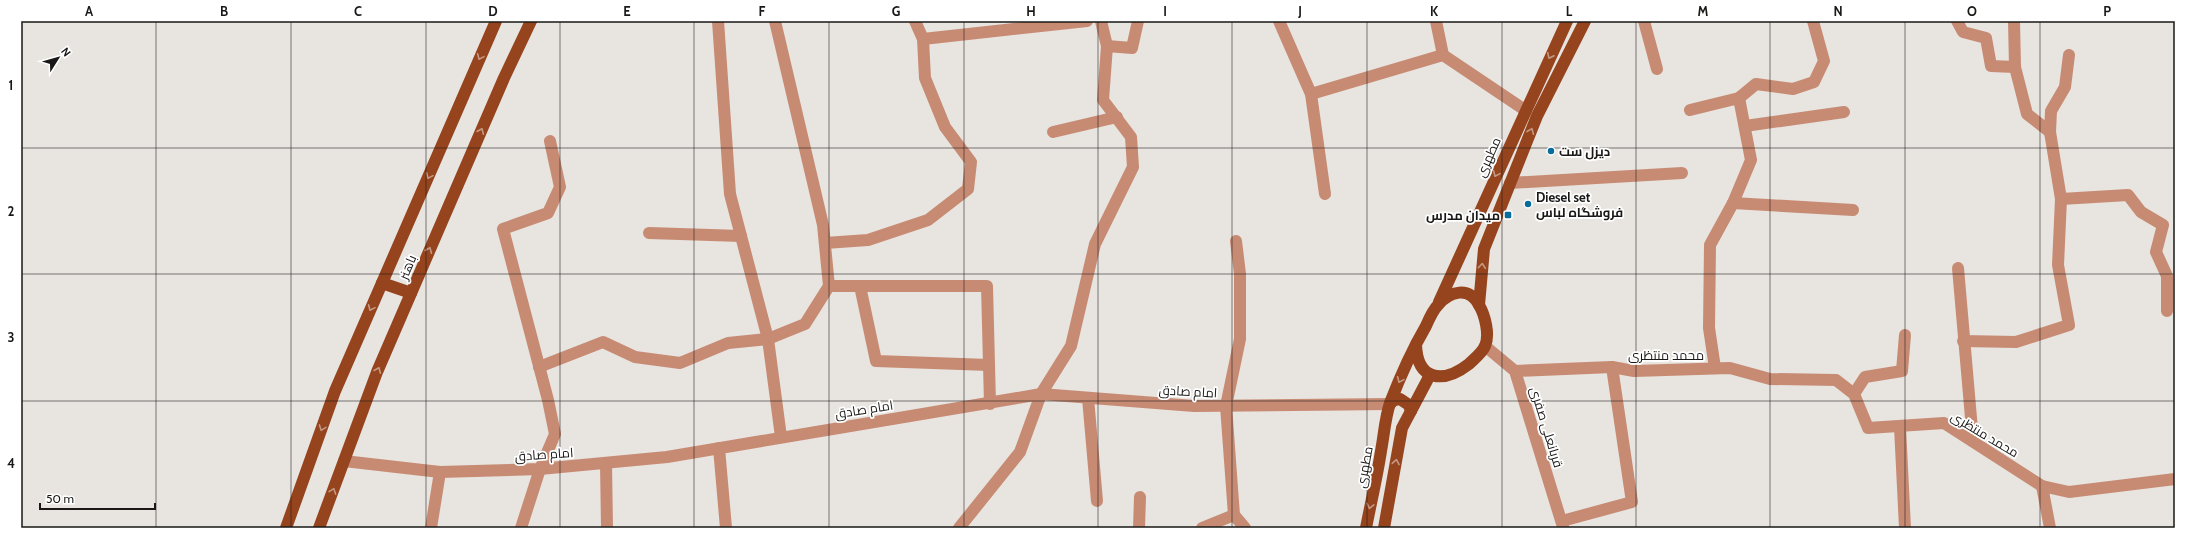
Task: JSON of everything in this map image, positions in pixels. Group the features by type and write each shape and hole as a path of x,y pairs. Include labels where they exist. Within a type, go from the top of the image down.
{"main road":[{"name":"باهنر","path":"286,528 335,391 496,21"},
{"name":"باهنر","path":"319,528 376,372 504,78 531,21"},
{"name":"مطهری","path":"1437,306 1524,110 1567,21"},
{"path":"1479,305 1484,249 1537,116 1585,21"},
{"path":"382,283 411,293"},
{"path":"1461,291 1471,295 1479,305 1488,334 1485,346 1475,358 1462,369 1447,376 1430,375 1421,368 1416,358 1416,344 1437,306 1449,294 1461,291"},
{"name":"مطهری","path":"1366,528 1390,404 1416,344"},
{"path":"1384,528 1402,428 1430,375"},
{"path":"1390,404 1394,400 1406,400 1411,411"}],"street":[{"path":"718,21 730,194 768,339 781,437"},
{"path":"539,367 603,342 635,357 680,363 728,343 768,339 805,324 828,286 825,243 823,225 775,21"},
{"path":"825,243 868,240 928,220 968,189 971,162 945,127 925,78 923,39 915,21"},
{"path":"923,39 1086,21"},
{"path":"959,528 1020,452 1041,394 1071,346 1095,244 1133,167 1131,136 1103,100 1108,46 1101,21"},
{"path":"1108,46 1132,48 1139,24 1138,21"},
{"path":"1279,21 1311,94 1325,194"},
{"path":"1436,21 1443,55 1524,110"},
{"path":"1644,21 1657,69"},
{"path":"1690,110 1740,98 1756,84 1793,88 1814,82 1824,61 1813,21"},
{"path":"1957,21 1963,32 1986,38 1991,66 2015,67"},
{"path":"2014,21 2015,67 2027,114 2050,132"},
{"path":"1311,94 1443,55"},
{"path":"1963,341 2016,342 2069,326 2058,265 2061,200 2050,132 2052,111 2064,87 2069,55"},
{"path":"1715,368 1709,328 1710,245 1733,204 1751,160 1740,98"},
{"path":"1745,126 1844,112"},
{"path":"1053,132 1117,117"},
{"path":"521,528 540,469 555,434 539,367 502,229 548,213 560,187 550,141"},
{"path":"1510,183 1682,173"},
{"path":"2061,200 2128,195 2141,212 2163,225 2156,252 2167,276 2167,311"},
{"path":"1733,204 1853,210"},
{"path":"649,233 741,236"},
{"path":"1236,241 1240,274 1240,339 1226,406 1234,515 1245,528"},
{"path":"1958,268 1963,341 1973,441"},
{"path":"828,286 987,286 990,404"},
{"path":"860,286 876,361 989,365"},
{"path":"1854,394 1865,377 1902,371 1905,336"},
{"path":"1485,346 1515,372"},
{"path":"1563,524 1632,502 1612,367"},
{"name":"محمد منتظری","path":"1515,372 1612,367 1634,371 1730,368 1770,379 1836,380 1854,394 1868,428 1944,423 2042,486 2069,492 2175,479"},
{"name":"قربانعلی صفری","path":"1515,372 1563,524"},
{"name":"امام صادق","path":"344,461 440,472 540,469 606,463 667,457 781,437 990,404 1041,394 1194,406 1390,404"},
{"path":"1088,398 1097,501"},
{"path":"1900,427 1905,528"},
{"path":"719,448 726,528"},
{"path":"606,463 607,528"},
{"path":"431,528 440,472"},
{"path":"2042,486 2050,528"},
{"path":"1139,528 1140,497"},
{"path":"1202,528 1234,515"}],"place":[{"name":"دیزل ست","path":"1551,151"},
{"name":"Diesel set فروشگاه لباس","path":"1528,204"},
{"name":"میدان مدرس","path":"1508,215"}]}
